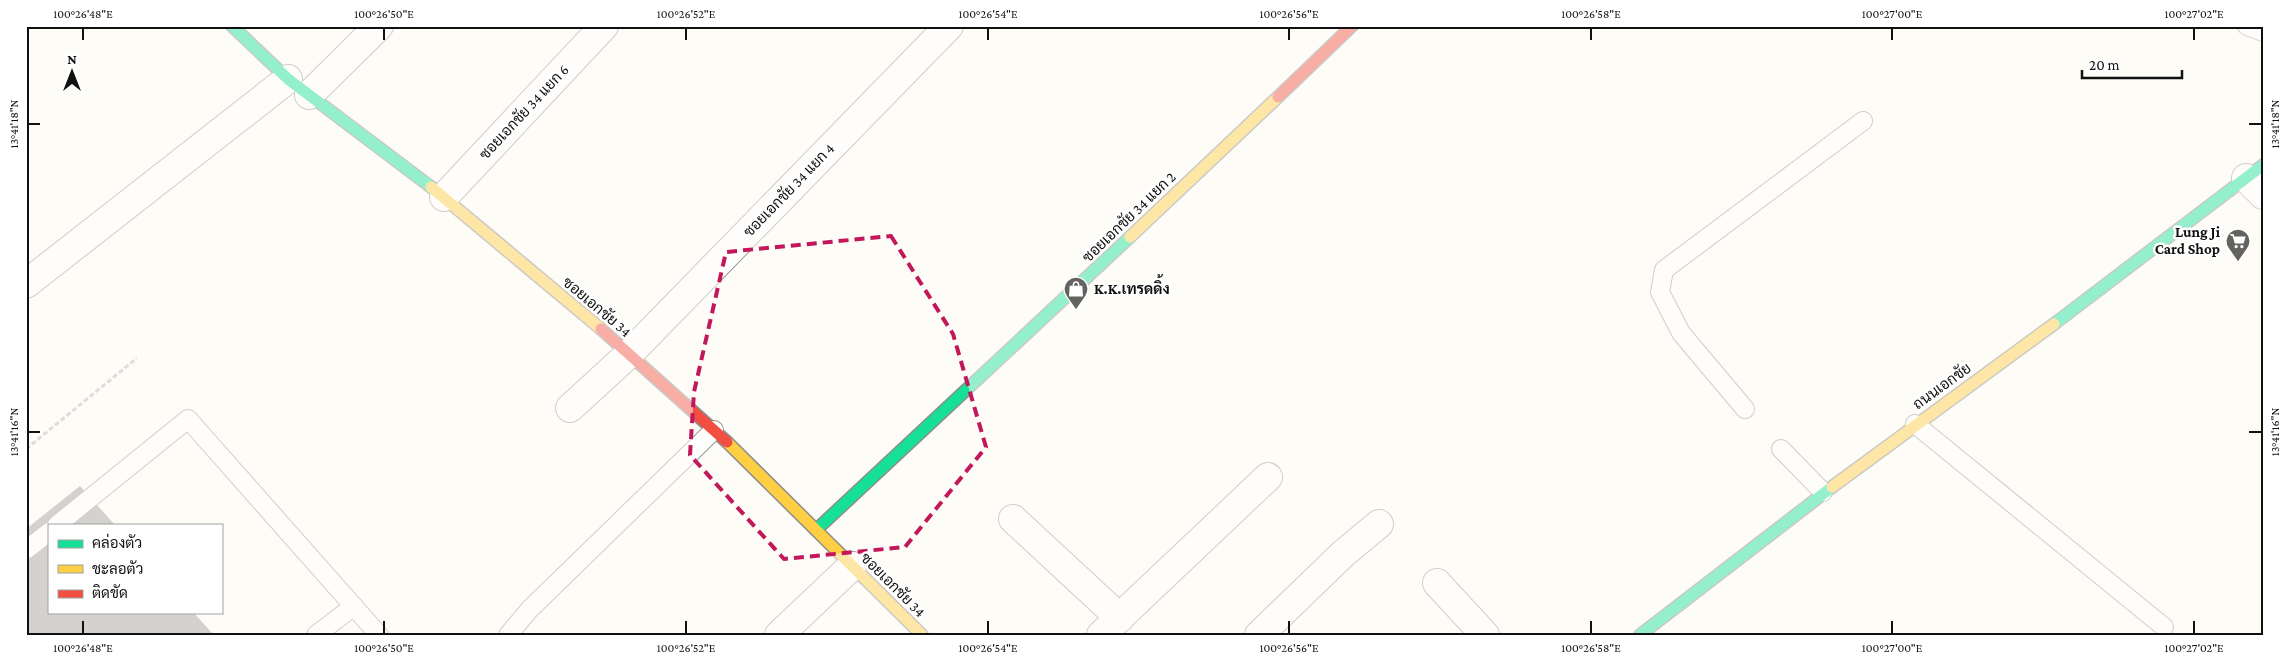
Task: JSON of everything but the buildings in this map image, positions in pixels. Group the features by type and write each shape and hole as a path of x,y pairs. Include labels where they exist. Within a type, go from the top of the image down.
{"street":[{"name":"ซอยเอกชัย 34","path":"232,26 298,87 444,197 630,353 714,430 922,635"},
{"path":"26,284 298,87 378,26"},
{"name":"ซอยเอกชัย 34 แยก 6","path":"444,197 604,26"},
{"name":"ซอยเอกชัย 34 แยก 4","path":"570,408 630,353 949,26"},
{"name":"ซอยเอกชัย 34 แยก 2","path":"816,530 1035,328 1352,26"},
{"name":"ถนนเอกชัย","path":"1640,635 1915,424 2100,289 2257,179"},
{"path":"1013,519 1110,626 1268,477"},
{"path":"1259,635 1344,553 1379,524"},
{"path":"779,635 852,566"},
{"path":"1438,583 1485,635"}],"lane":[{"path":"2247,26 2263,32"},
{"path":"1745,409 1681,333 1660,292 1664,270 1863,121"},
{"path":"59,524 188,419 379,635"},
{"path":"1915,424 2164,627"},
{"path":"508,635 530,609 714,430"},
{"path":"1781,450 1824,492"},
{"path":"26,550 48,533"},
{"path":"316,635 354,606"}],"path":[{"path":"26,449 137,358"}],"highlighted area":[{"path":"891,236 953,334 986,447 905,547 784,559 690,455 694,392 726,252"}],"traffic: fast":[{"path":"232,26 288,79 431,187"},
{"path":"2054,324 2263,165"},
{"path":"816,530 1130,237"},
{"path":"1640,635 1832,487"}],"traffic: slow":[{"path":"1130,237 1278,97"},
{"path":"431,187 601,329"},
{"path":"1832,487 2054,324"},
{"path":"727,442 922,635"}],"traffic: jam":[{"path":"1278,97 1352,26"},
{"path":"601,329 727,442"}],"place":[{"name":"Lung Ji Card Shop","path":"2238,262"},
{"name":"K.K.เทรดดิ้ง","path":"1076,310"}]}
